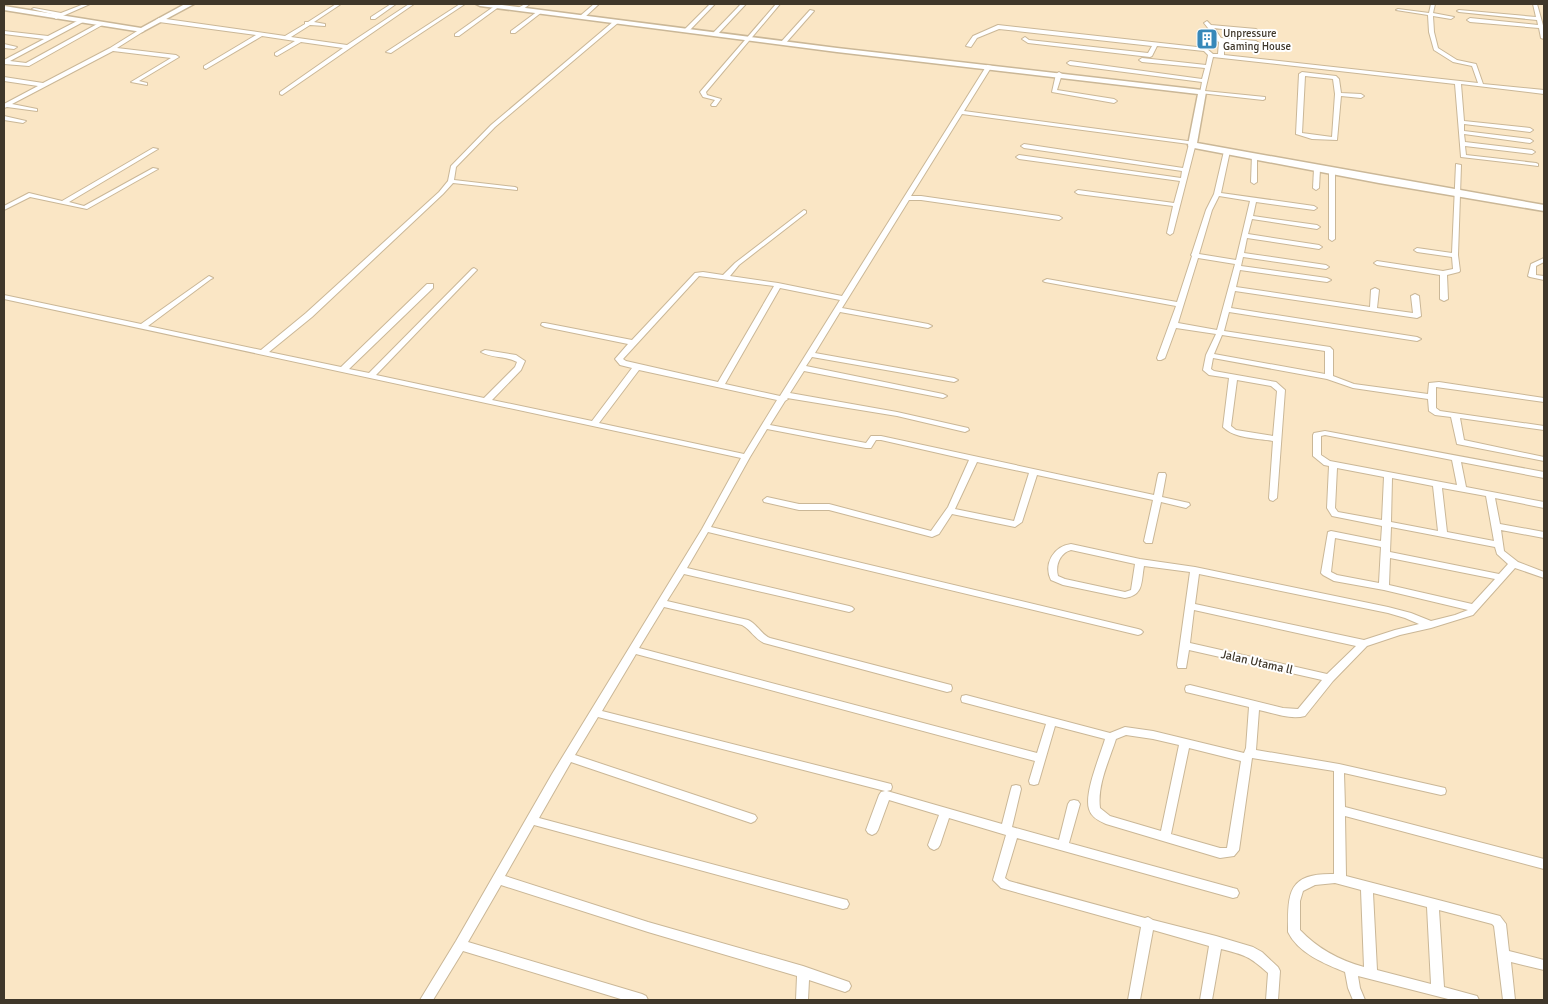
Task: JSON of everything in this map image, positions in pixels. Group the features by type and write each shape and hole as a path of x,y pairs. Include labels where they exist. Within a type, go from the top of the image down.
{"street":[{"path":"59,16 86,4"},
{"path":"5,106 190,4"},
{"path":"286,38 338,4"},
{"path":"372,18 394,4"},
{"path":"282,92 412,4"},
{"path":"389,52 463,4"},
{"path":"480,4 888,56 1263,98"},
{"path":"520,9 528,4"},
{"path":"582,17 597,4"},
{"path":"686,31 713,4"},
{"path":"715,34 744,4"},
{"path":"714,105 718,99 704,96 703,92 778,4"},
{"path":"1434,4 1430,14 1436,49 1455,61 1474,65 1481,85"},
{"path":"1535,4 1544,38"},
{"path":"458,35 498,6"},
{"path":"4,8 142,30"},
{"path":"1398,10 1451,16"},
{"path":"783,43 812,11"},
{"path":"1459,11 1538,19"},
{"path":"513,32 540,12"},
{"path":"159,20 348,47"},
{"path":"1470,20 1541,27"},
{"path":"4,62 81,21"},
{"path":"264,352 324,301 441,194 450,181 453,167 495,124 616,22"},
{"path":"308,23 323,25"},
{"path":"27,65 101,24"},
{"path":"1220,55 1222,44 1207,24 1256,31"},
{"path":"969,46 974,37 998,27 1206,50 1211,55 1544,92"},
{"path":"4,32 49,38"},
{"path":"206,67 262,34"},
{"path":"1025,39 1028,41 1150,55 1156,44"},
{"path":"1218,39 1256,43"},
{"path":"277,54 300,40"},
{"path":"4,46 14,47"},
{"path":"112,48 176,57 134,82 145,84"},
{"path":"1170,233 1193,144 1211,55"},
{"path":"1140,59 1209,68"},
{"path":"4,62 39,67"},
{"path":"1070,63 1205,81"},
{"path":"426,1000 460,946 568,757 682,570 746,457 990,66"},
{"path":"1317,66 1317,75"},
{"path":"1059,74 1054,91 1114,101"},
{"path":"1302,74 1317,75 1335,77 1338,94 1335,139 1299,134 1302,74"},
{"path":"4,79 44,85"},
{"path":"4,86 13,80"},
{"path":"1458,82 1463,156 1536,165"},
{"path":"1338,94 1360,96"},
{"path":"5,106 35,110"},
{"path":"962,112 1193,144 1332,172 1544,208"},
{"path":"4,118 24,121"},
{"path":"1461,122 1530,130"},
{"path":"1462,132 1530,141"},
{"path":"1463,144 1532,152"},
{"path":"1024,146 1186,170"},
{"path":"63,203 156,149"},
{"path":"1161,358 1174,325 1209,210 1217,194 1227,151"},
{"path":"1254,156 1254,182"},
{"path":"1019,157 1183,180"},
{"path":"1377,263 1443,274 1457,270 1455,255 1458,165"},
{"path":"1316,168 1316,188"},
{"path":"4,208 29,195 85,208 155,169"},
{"path":"1332,172 1332,239"},
{"path":"450,181 515,189"},
{"path":"1078,192 1177,205"},
{"path":"1217,194 1314,208"},
{"path":"908,198 921,198 1059,218"},
{"path":"1254,200 1220,332 1210,355 1208,368 1209,372 1273,384 1281,390 1273,498"},
{"path":"725,276 737,264 804,212"},
{"path":"1250,217 1317,227"},
{"path":"1245,236 1320,247"},
{"path":"1417,250 1455,255"},
{"path":"1194,255 1327,280"},
{"path":"1544,260 1533,265 1531,272 1532,276 1544,278"},
{"path":"1239,262 1326,267"},
{"path":"371,376 474,270"},
{"path":"1443,274 1444,299"},
{"path":"844,299 725,276 695,275 619,360 637,367 720,385 897,414 965,430"},
{"path":"143,326 209,278"},
{"path":"1047,281 1180,306"},
{"path":"720,385 778,285"},
{"path":"343,370 430,286"},
{"path":"1232,288 1417,316 1415,296"},
{"path":"1374,310 1375,290"},
{"path":"4,297 746,457"},
{"path":"838,309 928,326"},
{"path":"1226,309 1417,339"},
{"path":"545,324 634,343"},
{"path":"1174,325 1327,349 1329,350 1329,377"},
{"path":"485,352 513,357 521,362 518,368 487,400"},
{"path":"810,354 954,380"},
{"path":"1210,355 1329,377 1353,386 1431,397"},
{"path":"595,423 637,367"},
{"path":"802,368 944,396"},
{"path":"1233,376 1227,427 1234,432 1277,439"},
{"path":"1544,400 1439,384 1432,385 1431,397 1432,409 1434,411 1544,428"},
{"path":"1456,415 1460,442 1544,458"},
{"path":"767,426 866,446 874,438 881,438 1186,505"},
{"path":"1544,474 1324,433 1317,435 1317,456 1322,461 1544,505"},
{"path":"766,500 799,507 828,507 932,534 936,532 950,511 974,458"},
{"path":"1457,459 1462,489"},
{"path":"1333,464 1331,508 1333,513 1387,525 1499,545"},
{"path":"950,511 1015,524 1018,522 1034,472"},
{"path":"1384,587 1388,474"},
{"path":"1149,541 1162,475"},
{"path":"1437,484 1443,535"},
{"path":"1490,495 1502,555 1513,564 1544,575"},
{"path":"1496,526 1544,535"},
{"path":"706,529 1138,632"},
{"path":"1474,608 1384,587 1334,578 1326,573 1331,534 1502,577"},
{"path":"1140,562 1135,591 1125,595 1063,582 1054,578 1052,572 1060,549 1065,547 1140,562 1195,570 1408,615 1431,625"},
{"path":"1190,688 1283,712 1301,713 1329,678 1364,644 1398,632 1431,625 1470,613 1513,564"},
{"path":"682,570 849,609"},
{"path":"1182,665 1195,570"},
{"path":"662,603 749,623 758,636 767,641 947,688"},
{"path":"1190,606 1364,644"},
{"name":"Jalan Utama ll","path":"1184,646 1329,678"},
{"path":"634,650 1040,758"},
{"path":"966,699 1051,723 1111,737 1125,731 1153,735 1248,756 1339,768 1441,791"},
{"path":"1111,737 1096,790 1093,806 1095,810 1106,819 1220,853 1230,853 1233,850 1252,737 1254,705"},
{"path":"596,712 887,788"},
{"path":"1034,781 1051,723"},
{"path":"1165,837 1185,743"},
{"path":"568,757 751,818"},
{"path":"1339,768 1340,879"},
{"path":"1016,789 999,880 1004,885 1216,941 1258,956 1274,970 1272,1000"},
{"path":"872,830 885,795 1233,893"},
{"path":"1063,845 1074,804"},
{"path":"1339,810 1544,864"},
{"path":"934,845 945,812"},
{"path":"531,820 843,904"},
{"path":"1474,1000 1351,969 1317,953 1302,943 1294,932 1296,893 1301,886 1330,877 1496,920 1500,924 1510,1000"},
{"path":"498,879 648,928 846,986"},
{"path":"1367,886 1371,974"},
{"path":"1433,903 1438,991"},
{"path":"1134,1000 1148,922"},
{"path":"1206,1000 1216,941"},
{"path":"460,946 642,1000"},
{"path":"1504,955 1544,965"},
{"path":"1351,969 1354,988 1359,1000"},
{"path":"802,1000 803,972"}],"place":[{"name":"Unpressure Gaming House","path":"1207,39"}]}
